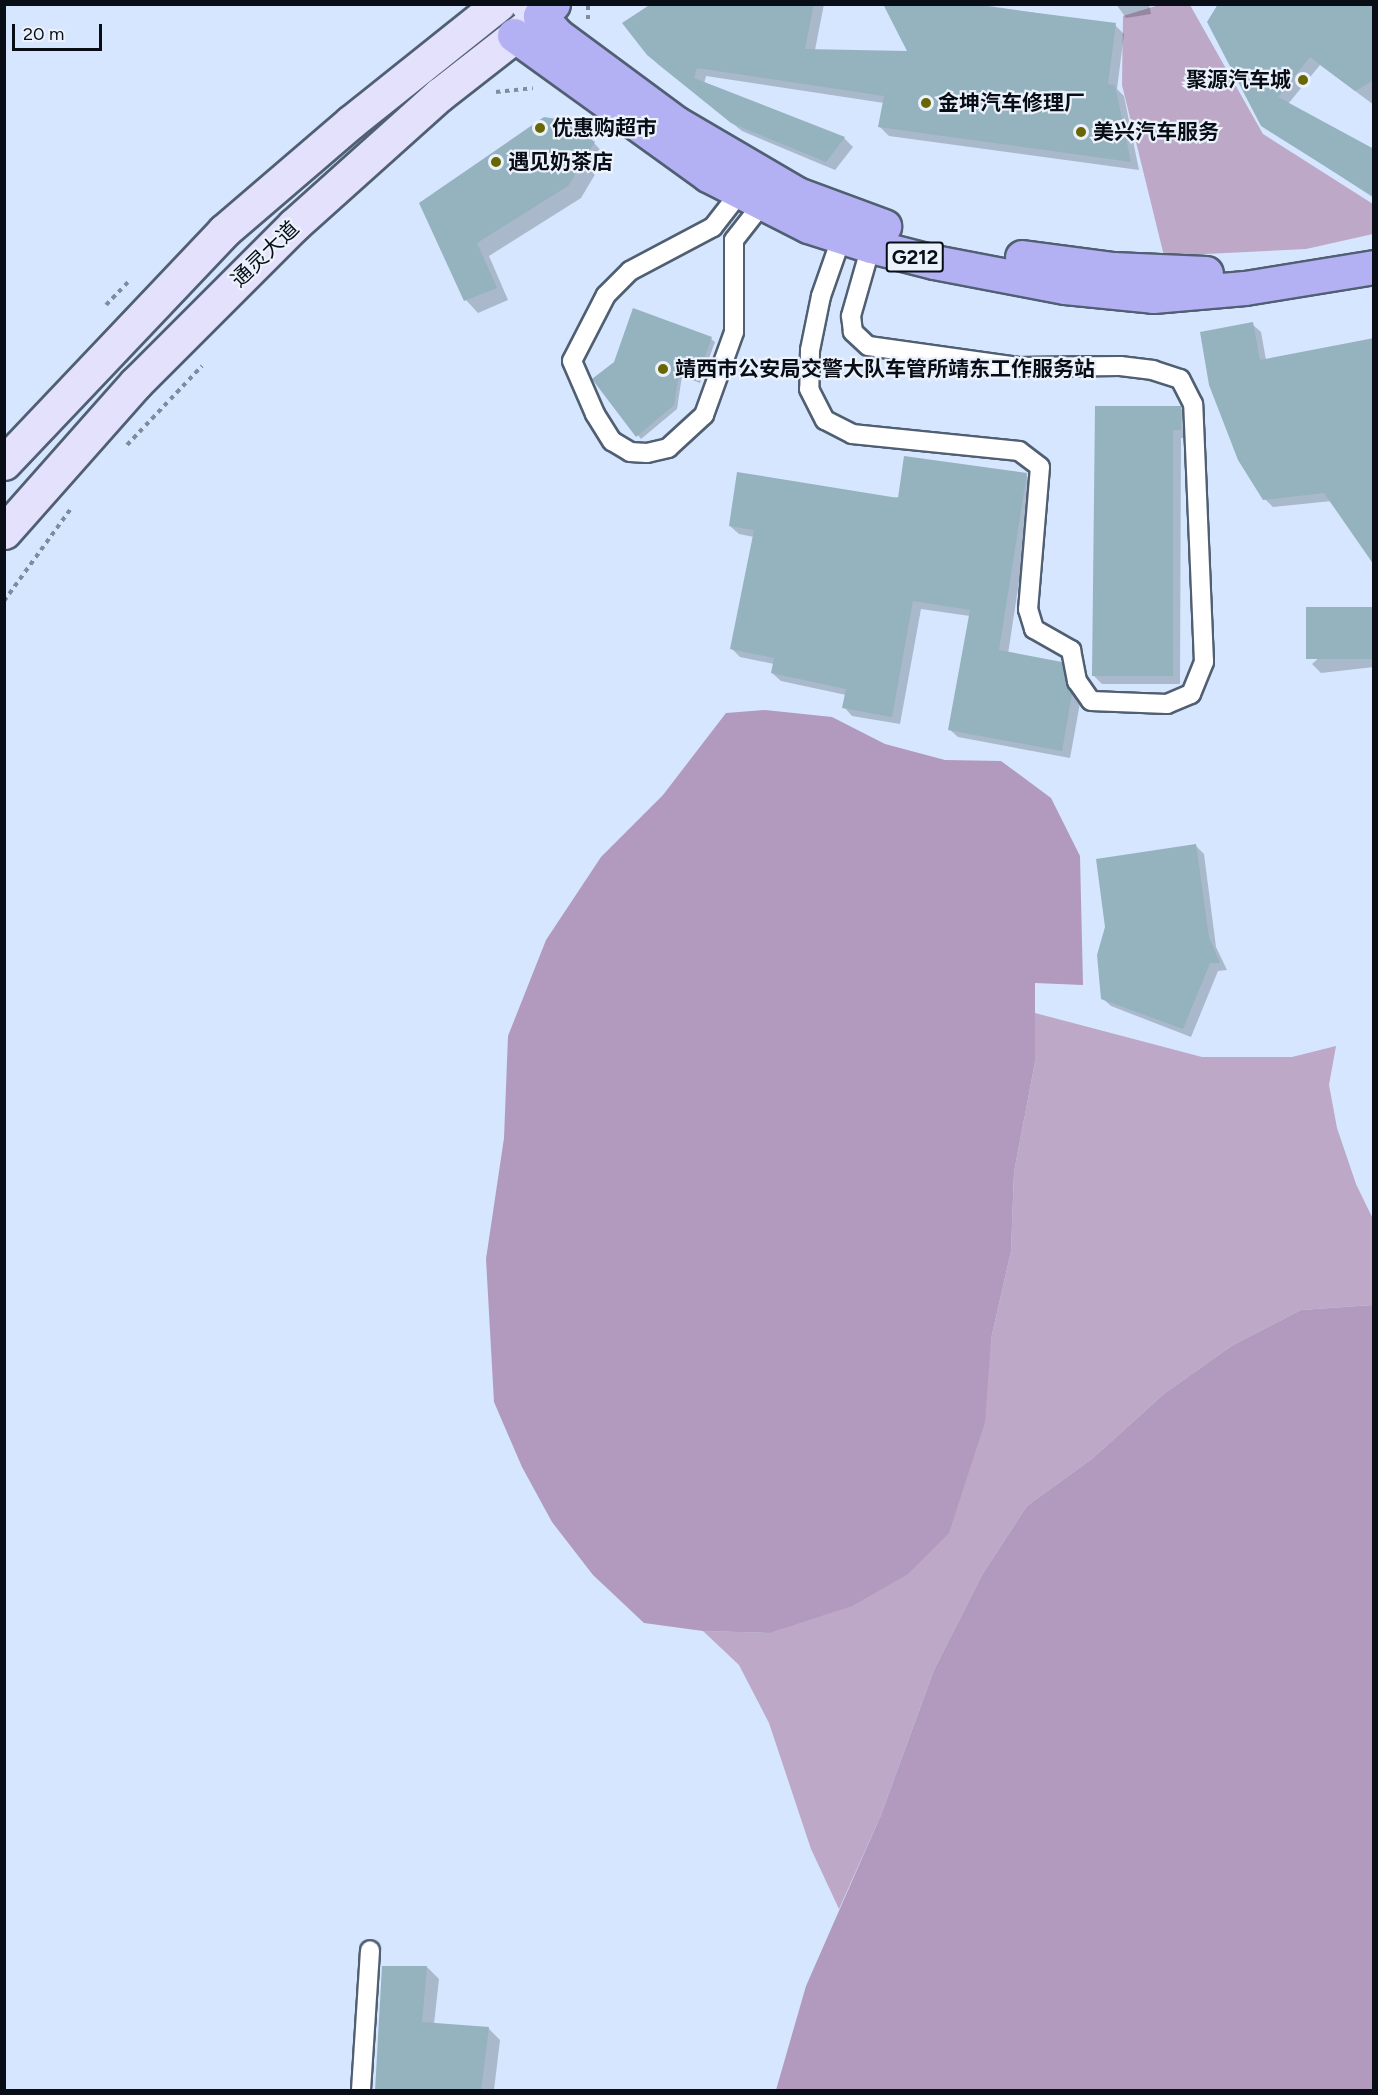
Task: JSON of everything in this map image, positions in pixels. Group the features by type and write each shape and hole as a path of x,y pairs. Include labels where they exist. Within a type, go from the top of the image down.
{"highway":[{"name":"G212","path":"540,8 581,56 721,152 797,194 942,243 1064,264 1184,273 1252,270 1374,250"},
{"name":"G212","path":"514,35 708,175 808,226 856,241 934,262 1065,287 1153,296 1245,288 1374,267"}],"main road":[{"path":"494,6 514,35"},
{"name":"通灵大道","path":"4,463 171,283 233,223 342,129 494,6"},
{"name":"通灵大道","path":"4,532 136,383 257,261 440,95 514,35 540,8"}],"lane":[{"path":"752,197 734,240 734,332 704,415 668,448 647,453 630,452 612,441 595,414 572,361 606,295 630,271 713,227 752,197"},
{"path":"856,241 850,316 854,332 868,346 1018,367 1120,366 1153,370 1180,379 1193,404 1204,662 1191,694 1167,704 1091,701 1077,681 1071,650 1034,628 1029,609 1040,467 1019,451 852,435 825,420 809,389 810,350 821,296 856,241"},
{"path":"361,2091 370,1950"}],"path":[{"path":"490,95 505,89 545,88"},
{"path":"122,450 206,362"},
{"path":"4,601 75,502"}],"shaded area":[{"path":"1159,5 1190,5 1263,134 1373,204 1373,234 1306,249 1164,256 1122,85 1123,16"},
{"path":"765,710 832,717 885,744 945,760 1001,761 1051,798 1080,856 1083,985 1035,983 1035,1062 1014,1172 1011,1251 991,1339 985,1422 949,1533 908,1574 852,1606 769,1633 703,1631 644,1623 593,1575 552,1522 522,1467 494,1402 486,1259 504,1138 508,1036 546,940 601,857 663,795 726,713"},
{"path":"1035,1013 1202,1057 1292,1057 1336,1046 1329,1085 1337,1128 1356,1184 1373,1219 1373,1305 1301,1310 1233,1345 1165,1393 1093,1458 1027,1506 982,1575 934,1670 881,1815 839,1909 811,1849 769,1723 739,1665 703,1631 769,1633 991,1339 1011,1251 1014,1172 1035,1062"},
{"path":"1373,1305 1373,2090 776,2090 806,1986 881,1815 934,1670 982,1575 1027,1506 1093,1458 1165,1393 1233,1345 1301,1310"}],"building":[{"path":"651,4 814,4 805,49 907,51 883,4 966,4 1116,23 1108,84 1115,85 1131,162 878,127 884,96 697,68 694,78 845,137 826,162 731,123 647,55 622,23"},
{"name":"聚源汽车城","path":"1218,4 1374,4 1374,80 1355,91 1310,57 1278,97 1374,149 1374,197 1261,126 1207,22"},
{"path":"544,117 563,120 595,142 568,186 477,243 497,288 464,301 419,203"},
{"path":"633,308 712,337 696,380 679,374 674,405 636,437 592,379 614,362"},
{"path":"1253,322 1260,360 1374,338 1374,565 1324,493 1263,500 1238,460 1209,385 1200,332"},
{"path":"1095,406 1181,406 1181,430 1173,430 1173,676 1092,676"},
{"path":"904,456 1027,473 999,650 1062,662 1072,694 1062,751 948,730 970,610 913,601 892,717 842,708 846,689 771,673 774,658 730,649 754,530 729,526 737,472 898,498"},
{"path":"1306,607 1374,607 1374,659 1306,659"},
{"path":"1196,844 1209,937 1220,963 1210,963 1183,1029 1101,999 1097,955 1105,927 1096,859"},
{"path":"382,1966 427,1966 422,2022 489,2027 481,2091 375,2091"}],"place":[{"name":"聚源汽车城","path":"1303,80"},
{"name":"金坤汽车修理厂","path":"926,103"},
{"name":"优惠购超市","path":"540,128"},
{"name":"美兴汽车服务","path":"1081,132"},
{"name":"遇见奶茶店","path":"496,162"},
{"name":"靖西市公安局交警大队车管所靖东工作服务站","path":"663,369"}]}
